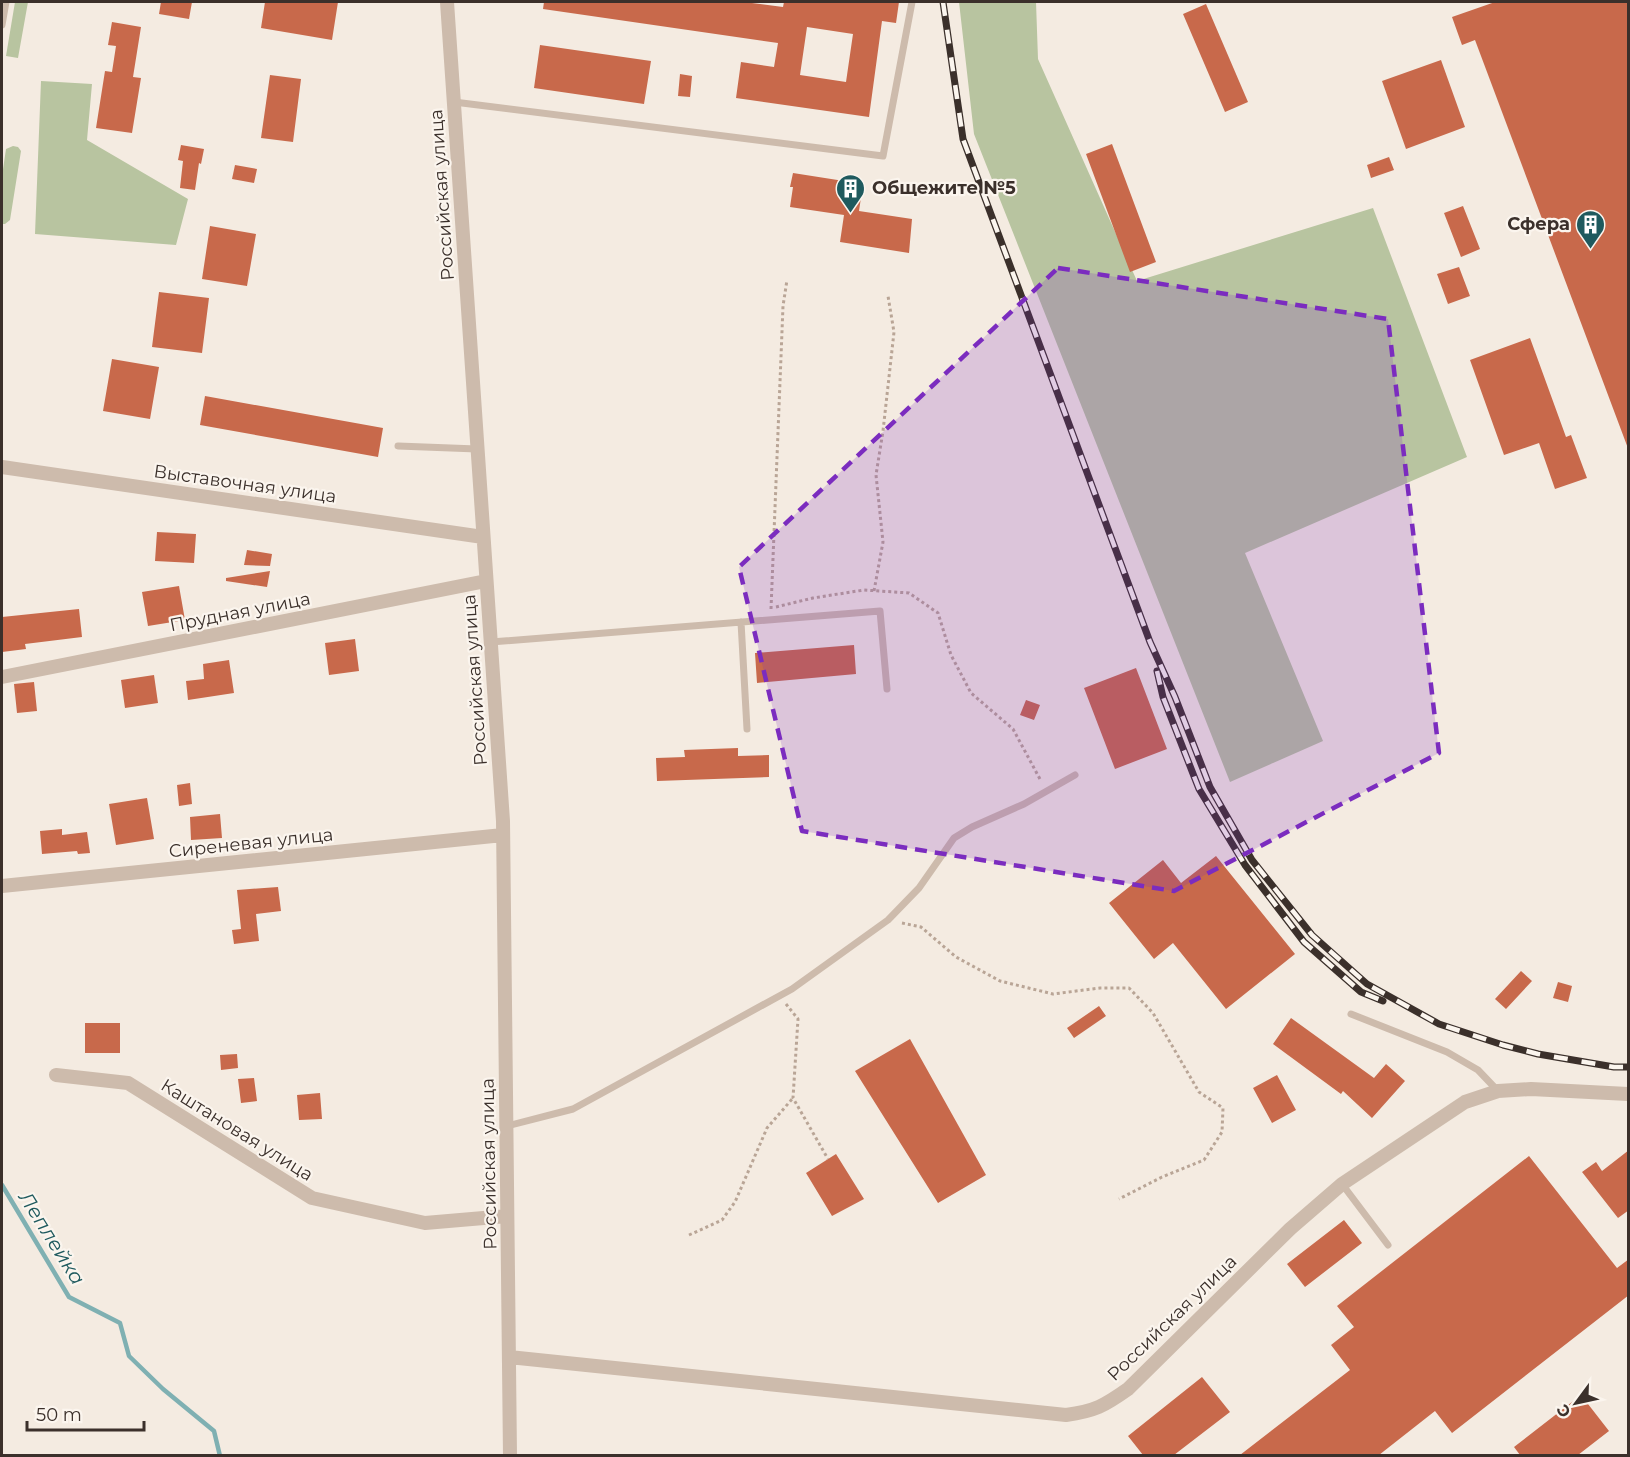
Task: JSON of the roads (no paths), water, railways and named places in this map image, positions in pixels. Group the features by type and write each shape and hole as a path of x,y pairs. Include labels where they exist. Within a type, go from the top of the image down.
{"street":[{"name":"Российская улица","path":"447,2 503,835 510,1455"},
{"name":"Выставочная улица","path":"2,467 483,537"},
{"name":"Прудная улица","path":"2,677 486,581"},
{"name":"Сиреневая улица","path":"2,886 503,835"},
{"name":"Каштановая улица","path":"56,1075 128,1083 312,1198 425,1223 507,1216"},
{"name":"Российская улица","path":"509,1357 1066,1415 1091,1411 1107,1404 1128,1389 1290,1229 1342,1184 1465,1102 1498,1090 1531,1089 1629,1094"}],"lane":[{"path":"2,25 6,2"},
{"path":"454,102 883,156 912,2"},
{"path":"398,446 477,449"},
{"path":"490,642 880,611 887,689"},
{"path":"741,622 747,729"},
{"path":"506,1126 573,1109 792,989 888,920 919,888 954,838 972,827 1024,804 1075,775"},
{"path":"1351,1014 1447,1052 1478,1070 1498,1090"},
{"path":"1342,1184 1388,1245"}],"waterway":[{"name":"Леплейка","path":"2,1185 69,1297 120,1323 129,1356 163,1389 214,1431 220,1456"}],"railway":[{"path":"943,2 963,139 1150,642 1175,697 1210,787 1252,860 1312,935 1367,984 1439,1024 1538,1054 1614,1067 1628,1067"},
{"path":"1157,671 1163,697 1199,789 1245,865 1304,942 1361,992 1383,1001"}],"place":[{"name":"Общежите №5","path":"851,214"},
{"name":"Сфера","path":"1591,250"}]}
